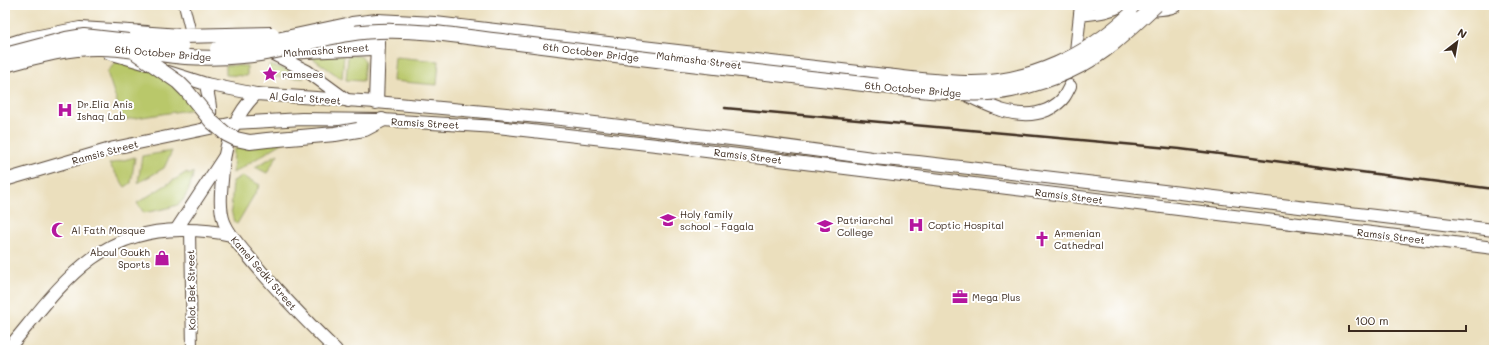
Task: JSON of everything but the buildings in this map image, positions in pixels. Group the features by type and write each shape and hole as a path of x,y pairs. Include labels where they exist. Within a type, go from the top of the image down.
{"highway":[{"path":"1137,5 1159,9 1175,5"},
{"name":"6th October Bridge","path":"5,55 66,38 92,36 165,45 222,49 253,45 324,29 377,21 435,24 954,83 974,83 994,81 1033,73 1071,58 1105,37 1141,5"},
{"path":"784,69 795,73 952,90 989,90 1026,84 1054,75 1079,63 1100,50 1110,43 1150,5"},
{"name":"6th October Bridge","path":"5,65 73,49 100,48 130,50 161,55 195,57 243,56 349,34 386,30 436,33 753,72 899,88 976,94 995,93 1024,87 1051,78 1076,67 1114,44 1156,5"},
{"path":"92,36 130,32 181,36 277,34 378,43 376,102"},
{"path":"130,50 178,82 212,122 226,134 250,142 335,134 366,128 382,120"}],"main road":[{"path":"1076,52 1080,10 1102,13 1123,5"},
{"name":"Mahmasha Street","path":"272,54 372,49 386,31 391,28 399,27 454,31 948,87 997,109 1024,114 1043,112 1056,105 1064,97 1070,86"},
{"name":"Al Gala' Street","path":"5,45 24,39 80,28 175,34 272,54 307,71 348,101"},
{"path":"117,30 186,78"},
{"name":"Al Gala' Street","path":"5,71 74,52 99,51 141,61 206,84 256,94 348,101"},
{"path":"206,84 211,117 206,128"},
{"name":"Kamel Sedki Street","path":"256,94 234,123 228,137 224,156 221,208 224,222 231,235 284,297 336,350"},
{"name":"Ramsis Street","path":"348,101 376,102 561,119 732,139 872,158 926,163 1494,230"},
{"name":"Ramsis Street","path":"5,180 114,148 234,123 302,119 382,120 497,127 665,146 1494,248"},
{"path":"176,230 224,156"},
{"path":"1422,222 1494,223"},
{"path":"7,350 64,283 91,258 111,246 133,236 155,231 211,231 231,235"}],"street":[{"path":"184,5 192,37"},
{"name":"Kolot Bek Street","path":"190,230 192,350"}],"green space":[{"path":"308,55 344,55 342,79"},
{"path":"348,56 360,56 364,59 363,81 346,80"},
{"path":"395,57 439,61 437,85 393,81"},
{"path":"120,58 147,67 178,88 194,109 123,120 107,72"},
{"path":"226,65 247,66 247,76 226,75"},
{"path":"269,65 293,71 304,78 269,77"},
{"path":"287,140 233,173 234,149"},
{"path":"172,151 164,168 138,183 142,156"},
{"path":"278,154 267,173 255,167"},
{"path":"135,157 131,183 125,187 109,164"},
{"path":"187,172 189,175 193,172 193,176 189,190 182,202 172,207 144,213 137,203"},
{"path":"242,176 260,185 237,224 234,222 231,210 233,181"}],"railway":[{"path":"725,108 1180,149 1494,189"}],"place":[{"name":"ramsees","path":"270,74"},
{"name":"Dr.Elia Anis Ishaq Lab","path":"65,110"},
{"name":"Holy family school - Fagala","path":"668,220"},
{"name":"Coptic Hospital","path":"916,225"},
{"name":"Patriarchal College","path":"825,226"},
{"name":"Al Fath Mosque","path":"59,230"},
{"name":"Armenian Cathedral","path":"1042,239"},
{"name":"Aboul Goukh Sports","path":"162,258"},
{"name":"Mega Plus","path":"960,297"}]}
